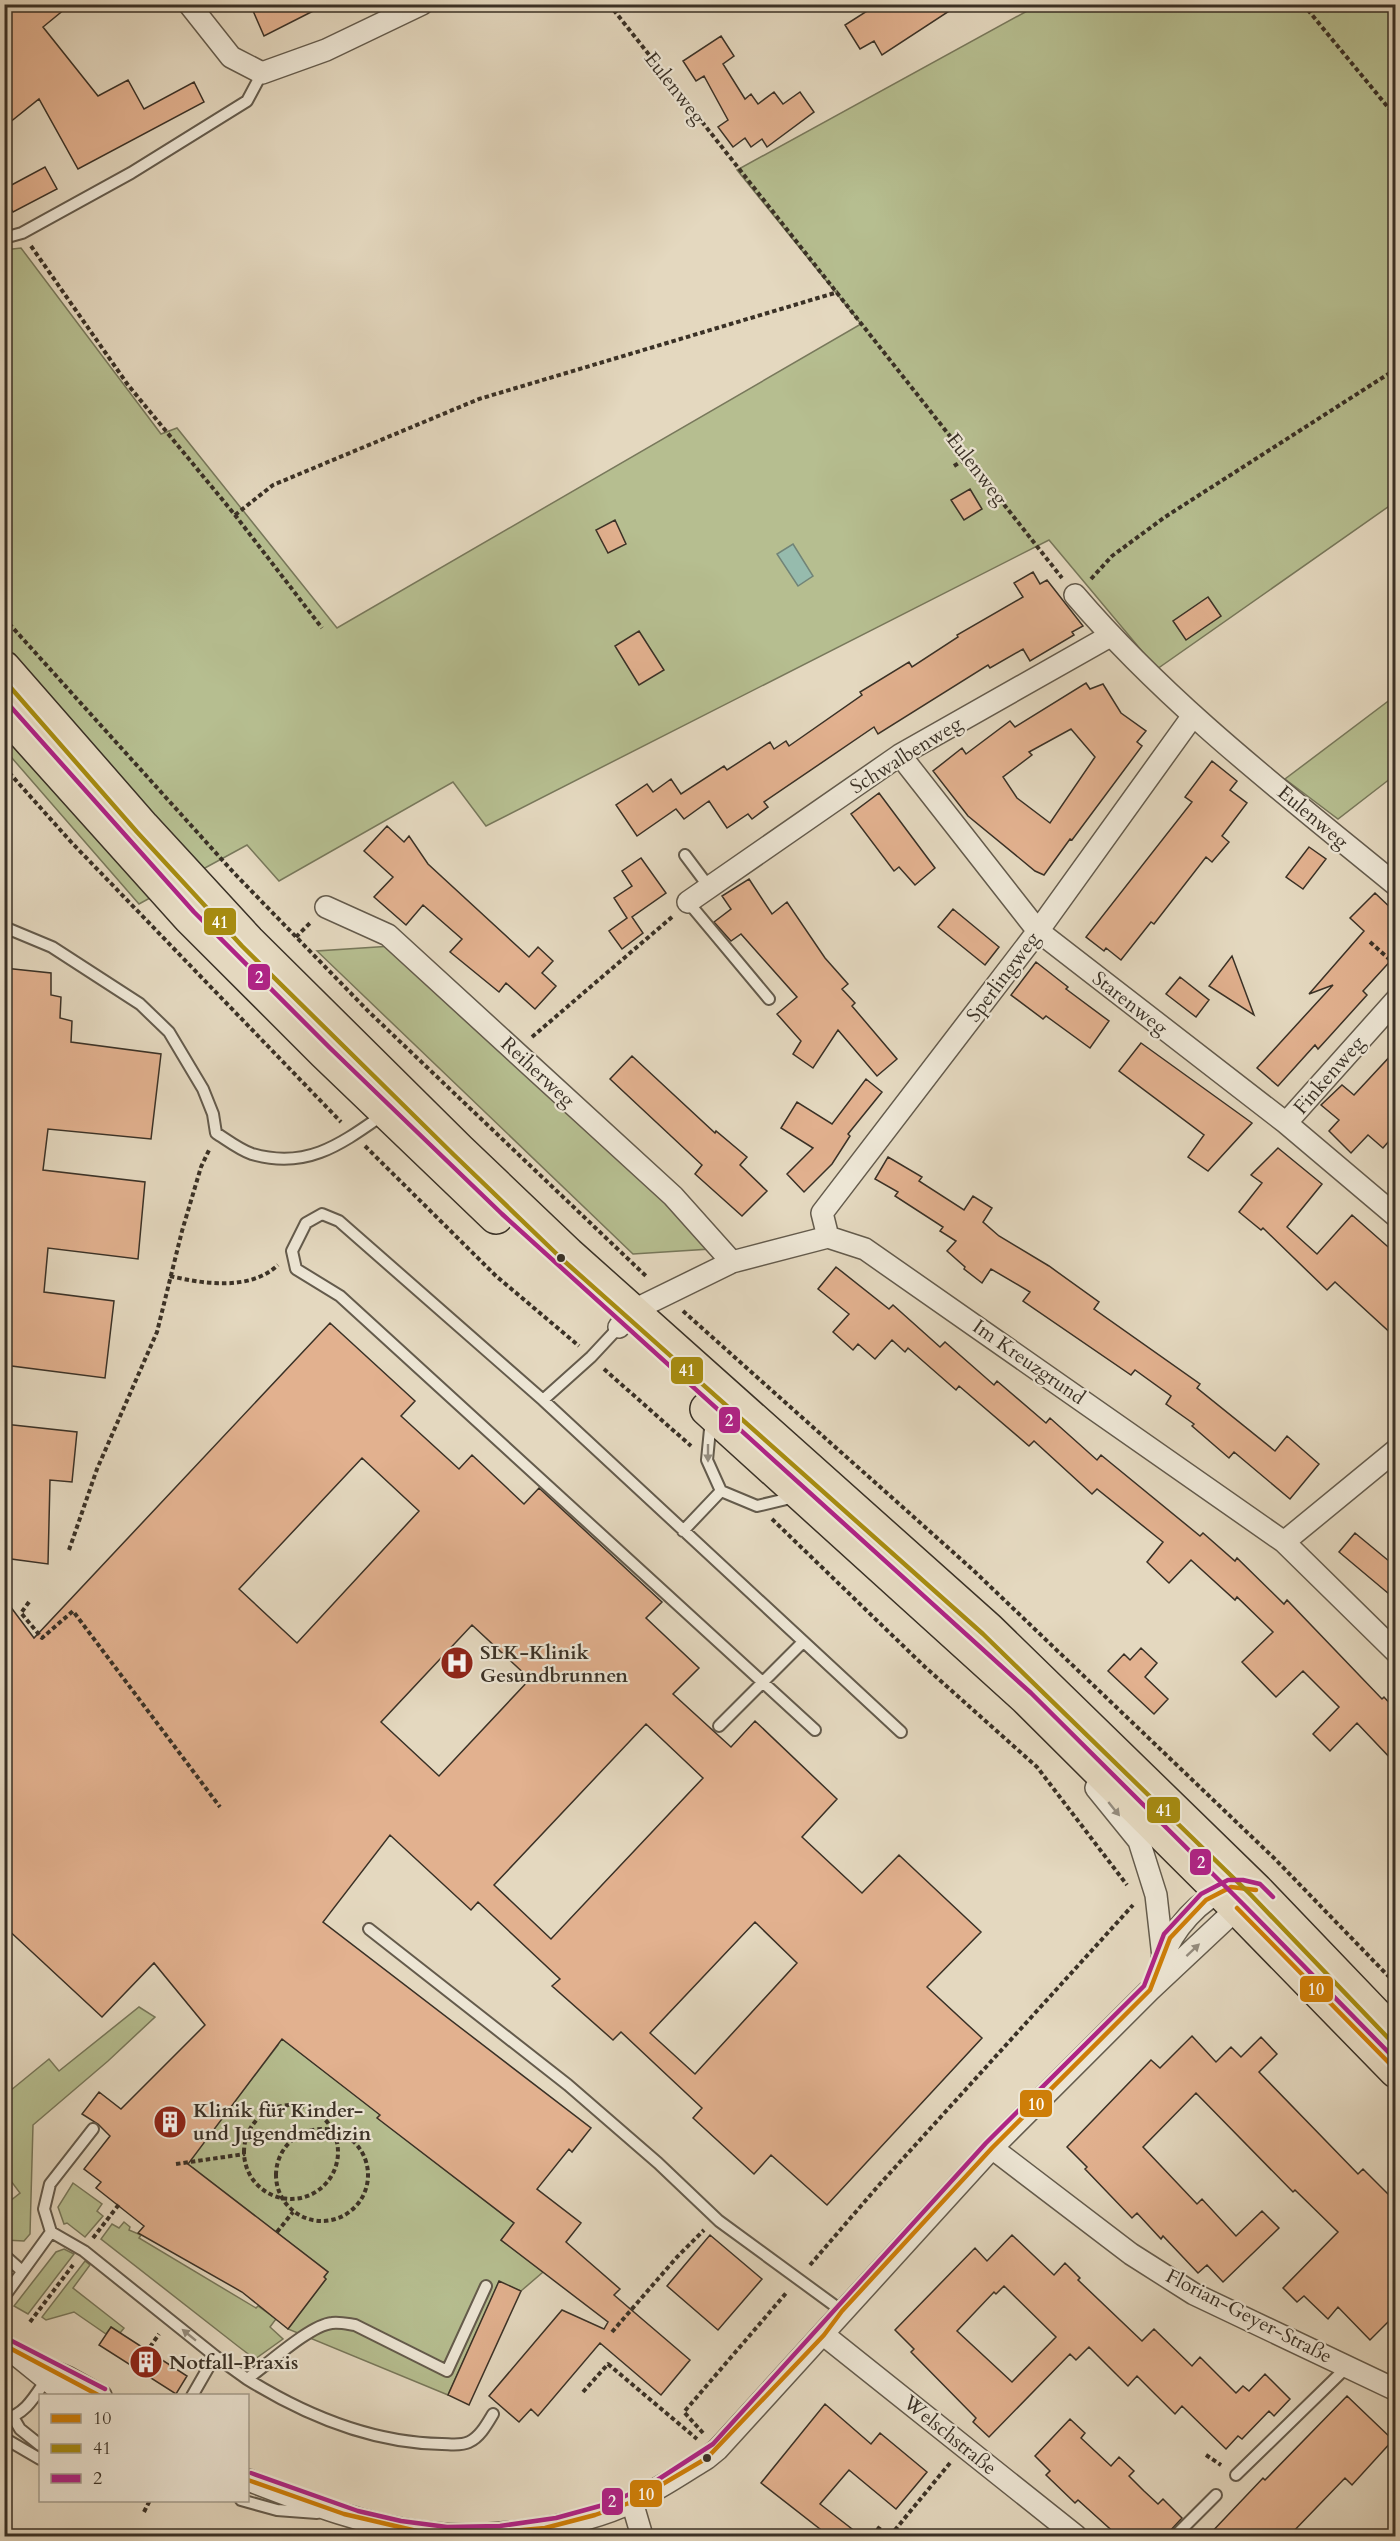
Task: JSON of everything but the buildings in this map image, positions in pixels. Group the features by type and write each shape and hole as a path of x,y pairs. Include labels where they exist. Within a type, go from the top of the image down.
{"main road":[{"path":"4,668 143,827 248,941 568,1254 711,1413 1026,1698 1238,1897 1395,2036"},
{"path":"4,711 189,917 497,1218 626,1319 987,1629 1238,1897 1395,2072"}],"street":[{"path":"189,4 231,57 262,73 326,50 422,4"},
{"name":"Eulenweg","path":"1075,595 1110,636 1192,717 1395,885"},
{"name":"Schwalbenweg","path":"688,902 900,755 1110,636"},
{"name":"Sperlingweg","path":"828,1237 822,1213 1038,932 1192,717"},
{"name":"Starenweg","path":"900,755 1038,932 1286,1123 1395,1216"},
{"name":"Reiherweg","path":"326,907 388,935 673,1196 732,1262"},
{"name":"Finkenweg","path":"1286,1123 1395,1000"},
{"path":"626,1319 732,1262 828,1237"},
{"name":"Im Kreuzgrund","path":"828,1237 865,1249 895,1268 1284,1542 1395,1652"},
{"path":"1284,1542 1395,1450"},
{"path":"1026,1698 1050,1738 1114,1808 1138,1841 1156,1895 1163,1957"},
{"path":"1150,1990 1170,1938 1206,1900 1238,1897"},
{"path":"249,2480 344,2514 421,2532 467,2535 546,2528 632,2502 716,2451 992,2148 1150,1990 1238,1897"},
{"name":"Florian-Geyer-Straße","path":"992,2148 1131,2254 1194,2294 1395,2390"},
{"name":"Welschstraße","path":"824,2335 1076,2536"},
{"path":"4,2345 50,2374 96,2394"},
{"path":"50,2374 65,2394"},
{"path":"632,2502 642,2536"}],"lane":[{"path":"4,238 22,233 131,173 247,101 262,73"},
{"path":"685,855 709,887"},
{"path":"688,902 770,999"},
{"path":"4,927 52,947 140,1004 169,1032 203,1089 213,1114 216,1133 251,1154 294,1160 321,1153 354,1135 386,1112"},
{"path":"815,1730 340,1296 296,1269 292,1251 306,1224 322,1214 339,1221 543,1400 901,1732"},
{"path":"543,1400 591,1357 626,1319"},
{"path":"711,1413 707,1460 721,1491 757,1506 801,1495"},
{"path":"682,1531 721,1491"},
{"path":"719,1726 802,1642"},
{"path":"369,1929 568,2085 658,2163 719,2221 842,2311"},
{"path":"93,2129 50,2184 44,2209 51,2232 84,2251 247,2379 279,2399 314,2415 368,2432 421,2444 468,2442 479,2433 493,2414"},
{"path":"4,2298 51,2232"},
{"path":"4,2255 22,2271"},
{"path":"247,2379 312,2331 330,2323 356,2325 447,2371 486,2286"},
{"path":"193,2394 215,2356"},
{"path":"1236,2475 1348,2366"},
{"path":"39,2444 9,2418 27,2407 50,2374"},
{"path":"4,2439 39,2458"},
{"path":"1175,2536 1216,2495"},
{"path":"248,2502 277,2510 344,2514"}],"path":[{"name":"Eulenweg","path":"609,4 968,456 1075,595"},
{"path":"1303,4 1395,117"},
{"path":"22,233 128,385 235,515 322,628"},
{"path":"235,515 273,485 479,399 838,292"},
{"path":"1075,595 1112,556 1165,517 1395,369"},
{"path":"954,466 968,456"},
{"path":"4,767 72,843 354,1135 496,1276 707,1460"},
{"path":"515,1051 688,902"},
{"path":"1371,942 1395,965"},
{"path":"69,1550 97,1470 157,1332 170,1275 201,1167 216,1133"},
{"path":"170,1275 198,1282 235,1283 267,1275 292,1251"},
{"path":"757,1506 925,1667 1037,1767 1134,1893"},
{"path":"29,1602 21,1613 42,1638 73,1611 220,1807"},
{"path":"716,2451 684,2412 879,2185 1134,1903"},
{"path":"287,2105 301,2106 324,2119 337,2142 338,2156 329,2180 319,2190 307,2196 281,2198 258,2186 248,2171 245,2154 247,2136 253,2124 274,2108 287,2105"},
{"path":"332,2130 348,2137 362,2153 368,2172 365,2191 359,2203 350,2212 334,2220 312,2221 293,2212 281,2198 276,2185 275,2172 278,2159 284,2147 305,2131 332,2130"},
{"path":"176,2164 245,2154"},
{"path":"277,2232 293,2212"},
{"path":"612,2332 677,2257 708,2227 719,2221"},
{"path":"583,2392 608,2364 716,2451"},
{"path":"877,2527 889,2536 964,2446"},
{"path":"144,2512 149,2502"}],"shaded area":[{"path":"1038,5 1395,5 1395,502 1157,669 1049,540 486,826 453,782 279,881 247,845 139,904 5,750 4,250 21,248 161,434 177,428 337,628 861,324 737,170"},
{"path":"793,544 813,576 798,586 777,554"},
{"path":"1395,696 1395,775 1338,819 1285,779"},
{"path":"392,946 668,1198 710,1249 633,1254 317,951"},
{"path":"139,2007 155,2017 33,2125 30,2234 24,2241 5,2240 5,2205 20,2193 5,2173 5,2095 49,2059 59,2071"},
{"path":"277,2035 380,2114 378,2118 514,2223 501,2240 543,2272 521,2291 499,2282 448,2395 288,2329 326,2279 324,2277 328,2272 193,2168 188,2173 186,2152 198,2149 278,2045"},
{"path":"73,2183 102,2204 97,2211 103,2216 85,2237 67,2223 64,2224 58,2207"},
{"path":"124,2222 130,2227 129,2230 141,2235 139,2238 256,2308 258,2306 276,2319 270,2327 283,2339 255,2359 101,2239 112,2224 119,2228"},
{"path":"64,2249 74,2254 28,2314 14,2306 56,2252"},
{"path":"85,2261 90,2265 73,2288 124,2328 120,2333 111,2327 106,2334 74,2312 46,2320 42,2317"}],"transit line":[{"name":"41","path":"4,680 137,832 242,946 454,1155 563,1260 983,1634 1251,1895 1391,2041"},
{"name":"2","path":"10,706 194,912 330,1048 502,1214 1031,1693 1396,2060"},
{"name":"2","path":"251,2473 358,2511 401,2521 447,2527 500,2526 556,2518 607,2504 648,2486 713,2444 986,2143 1144,1986 1164,1934 1201,1894 1228,1880 1243,1880 1260,1884 1273,1897"},
{"name":"10","path":"249,2480 344,2514 421,2532 467,2535 545,2528 595,2515 632,2502 707,2458 824,2335 842,2311 992,2148 1150,1990 1170,1938 1206,1900 1231,1887 1256,1890"},
{"name":"10","path":"1237,1908 1396,2070"},
{"name":"2","path":"8,2339 105,2389"},
{"name":"10","path":"4,2345 96,2394"}],"place":[{"name":"SLK-Klinik Gesundbrunnen","path":"457,1663"},
{"name":"Klinik für Kinder- und Jugendmedizin","path":"170,2122"},
{"name":"Notfall-Praxis","path":"146,2362"}]}
